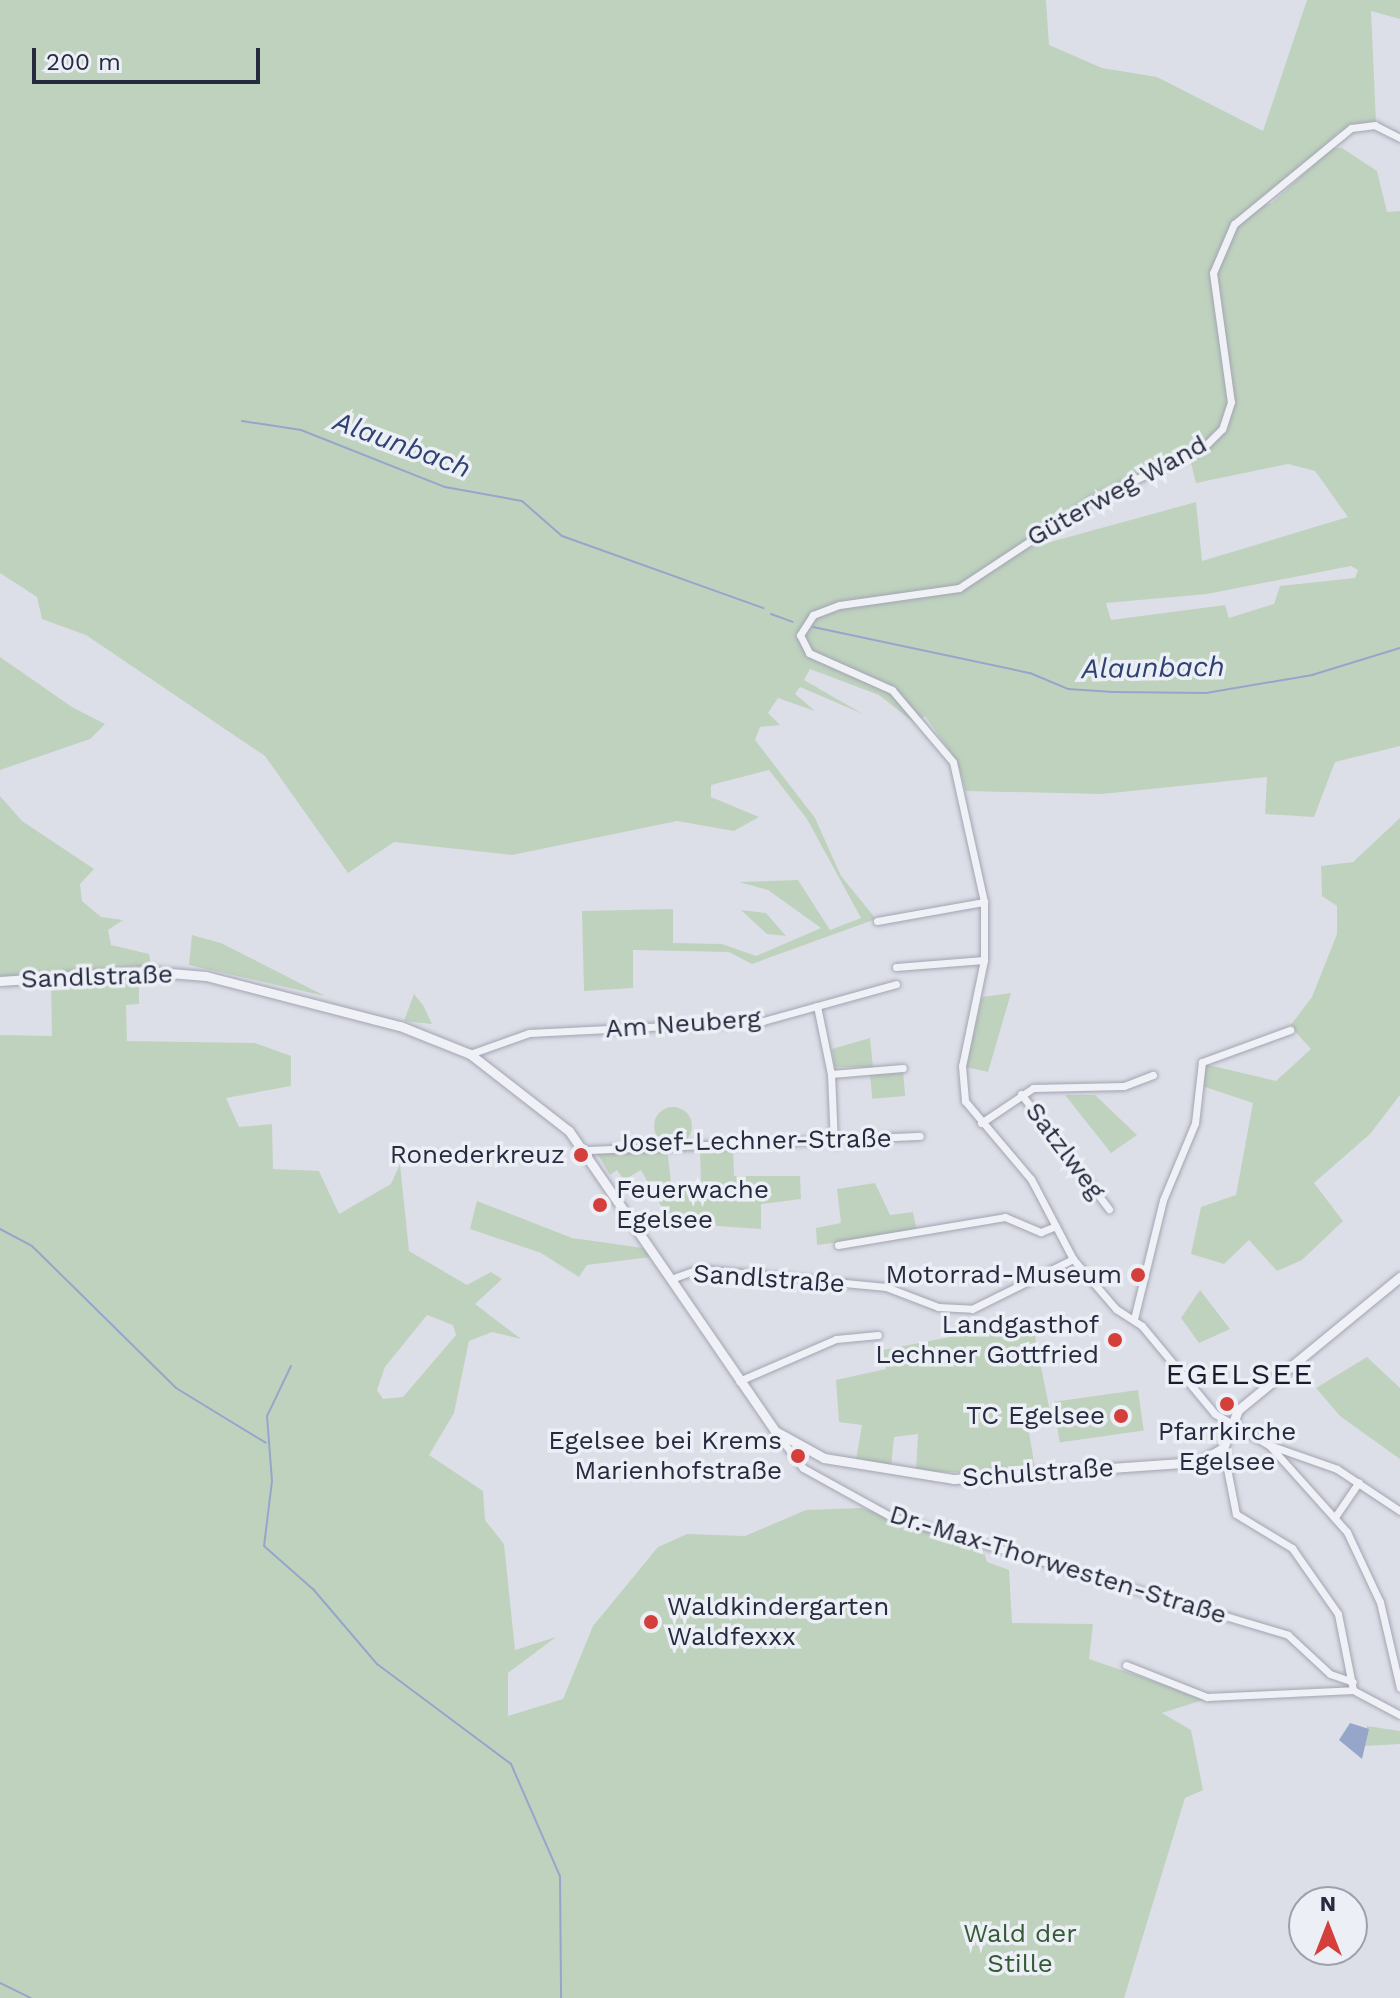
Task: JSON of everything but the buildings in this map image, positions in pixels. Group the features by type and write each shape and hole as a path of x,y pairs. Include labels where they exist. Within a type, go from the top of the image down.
{"street":[{"name":"Güterweg Wand","path":"984,902 961,783 943,744 892,690 809,653 800,635 807,620 830,608 947,593 983,573 1070,513 1214,439 1231,402 1226,331 1213,289 1220,247 1234,224 1351,128 1375,125 1400,138"},
{"path":"877,921 984,902 984,960 962,1086 981,1123 1031,1179 1073,1259 1134,1319 1215,1414 1269,1445 1359,1482 1400,1511"},
{"path":"896,967 984,960"},
{"name":"Sandlstraße","path":"0,981 146,971 206,976 400,1026 470,1054 540,1104 586,1150 671,1279 699,1269 886,1287 938,1307 972,1309 1073,1259"},
{"name":"Am Neuberg","path":"470,1054 529,1033 721,1027 817,1006 896,984"},
{"path":"817,1006 831,1074 834,1144"},
{"path":"1134,1319 1163,1200 1195,1123 1202,1062 1290,1030"},
{"path":"831,1074 903,1068"},
{"name":"Satzlweg","path":"981,1123 1021,1094 1042,1086 1124,1086 1153,1075"},
{"name":"Satzlweg","path":"1021,1094 1109,1209"},
{"name":"Josef-Lechner-Straße","path":"586,1150 609,1144 834,1144 920,1136"},
{"path":"838,1245 1005,1217 1041,1232 1056,1226"},
{"path":"1126,1665 1207,1697 1353,1686 1338,1614 1307,1566 1281,1538 1232,1508 1223,1448 1232,1422 1400,1277"},
{"name":"Schulstraße","path":"671,1279 775,1431 824,1458 954,1479 1199,1462 1223,1448"},
{"path":"739,1381 845,1335 878,1335"},
{"name":"Dr.-Max-Thorwesten-Straße","path":"775,1431 803,1468 890,1516 1288,1635 1330,1674 1400,1715"},
{"path":"1269,1445 1335,1517 1371,1576 1400,1688"},
{"path":"1335,1517 1359,1482"},
{"path":"1389,1639 1400,1637"}],"green space":[{"path":"0,0 1046,0 1049,45 1102,68 1157,77 1263,131 1307,0 1400,0 1400,19 1371,11 1376,122 1338,133 1255,208 1272,203 1332,148 1342,148 1377,171 1387,212 1400,211 1400,746 1335,762 1314,817 1265,814 1267,777 1102,794 966,791 957,761 925,716 920,720 935,739 879,695 810,669 804,680 863,714 800,687 795,694 815,711 778,698 768,713 780,725 760,727 755,740 815,818 841,876 876,919 752,964 729,952 633,950 633,988 584,991 582,911 673,909 673,943 722,944 756,956 821,928 768,890 739,882 798,880 830,930 861,918 807,819 769,770 711,785 711,797 759,817 734,831 677,821 512,855 394,842 348,873 265,756 86,635 42,619 37,597 0,573","holes":["1190,459 1196,483 1288,464 1315,471 1348,517 1202,561 1196,502 1014,552 1093,502","1351,566 1358,570 1355,578 1280,586 1274,604 1229,618 1225,605 1111,620 1106,603 1207,594"]},
{"path":"0,657 72,707 105,724 90,739 0,770"},
{"path":"0,796 22,821 94,869 80,884 82,901 101,917 123,920 108,930 111,945 149,954 151,965 0,977"},
{"path":"1400,818 1400,1095 1370,1134 1314,1183 1343,1221 1302,1260 1277,1271 1249,1240 1224,1264 1191,1254 1201,1207 1236,1195 1253,1103 1202,1086 1204,1064 1276,1081 1311,1049 1290,1026 1312,997 1337,934 1337,906 1322,896 1321,866 1353,862"},
{"path":"741,910 766,913 786,936 767,934"},
{"path":"192,935 221,943 325,996 189,965"},
{"name":"Wald der Stille","path":"139,975 139,1004 126,1005 127,1041 255,1043 291,1056 291,1086 226,1098 239,1127 272,1124 273,1169 319,1171 339,1214 391,1184 400,1164 409,1251 467,1285 491,1272 502,1279 475,1304 521,1339 492,1332 469,1341 454,1413 429,1455 483,1491 485,1520 504,1544 515,1650 556,1637 508,1673 508,1716 563,1699 593,1626 658,1547 687,1534 745,1536 806,1510 862,1508 982,1546 987,1562 1009,1570 1012,1623 1093,1624 1089,1659 1206,1699 1162,1713 1191,1730 1203,1790 1185,1798 1124,1998 0,1998 0,1035 52,1036 51,981","holes":["427,1315 453,1325 456,1335 403,1397 383,1399 377,1390 385,1367"]},
{"path":"1011,993 988,1072 966,1067 982,997"},
{"path":"414,994 423,1005 432,1024 404,1021"},
{"path":"870,1038 873,1067 835,1067 832,1049"},
{"path":"903,1071 905,1096 872,1099 870,1074"},
{"path":"1065,1095 1095,1095 1137,1135 1111,1153"},
{"path":"673,1107 686,1113 692,1126 686,1139 673,1145 660,1139 654,1126 660,1113"},
{"path":"667,1147 671,1183 701,1183 700,1148 733,1148 734,1176 800,1176 801,1199 761,1204 761,1229 717,1226 665,1213 641,1170 624,1180 617,1170 610,1175 597,1153"},
{"path":"875,1183 890,1215 913,1212 917,1232 817,1245 816,1228 841,1223 837,1189"},
{"path":"477,1201 572,1238 643,1248 651,1257 587,1265 579,1277 541,1253 470,1229"},
{"path":"1200,1290 1230,1329 1199,1343 1181,1318"},
{"path":"1032,1321 1052,1422 1028,1426 1036,1475 916,1471 918,1434 894,1437 891,1467 856,1460 862,1425 839,1422 836,1380 886,1369 883,1350"},
{"path":"1367,1357 1400,1388 1400,1459 1340,1416 1316,1388"},
{"path":"1138,1390 1144,1431 1060,1442 1054,1402"},
{"path":"1367,1726 1400,1731 1400,1744 1365,1746"}],"water":[{"path":"1350,1723 1369,1729 1362,1759 1339,1740"}],"waterway":[{"name":"Alaunbach","path":"242,421 301,430 445,487 522,501 562,536 763,608"},
{"name":"Alaunbach","path":"771,614 793,622"},
{"name":"Alaunbach","path":"813,627 1030,673 1068,689 1113,692 1206,693 1312,675 1400,648"},
{"path":"0,1229 32,1246 176,1388 266,1443"},
{"path":"291,1366 267,1416 272,1481 264,1546 313,1589 377,1664 511,1764 560,1876 561,1998"},
{"path":"0,1983 31,1998"}],"place":[{"name":"Ronederkreuz","path":"581,1155"},
{"name":"Feuerwache Egelsee","path":"600,1205"},
{"name":"Motorrad-Museum","path":"1138,1275"},
{"name":"Landgasthof Lechner Gottfried","path":"1115,1340"},
{"name":"Pfarrkirche Egelsee","path":"1227,1404"},
{"name":"TC Egelsee","path":"1121,1416"},
{"name":"Egelsee bei Krems Marienhofstraße","path":"798,1456"},
{"name":"Waldkindergarten Waldfexxx","path":"651,1622"}],"district":[{"name":"EGELSEE","path":"1240,1374"}]}
